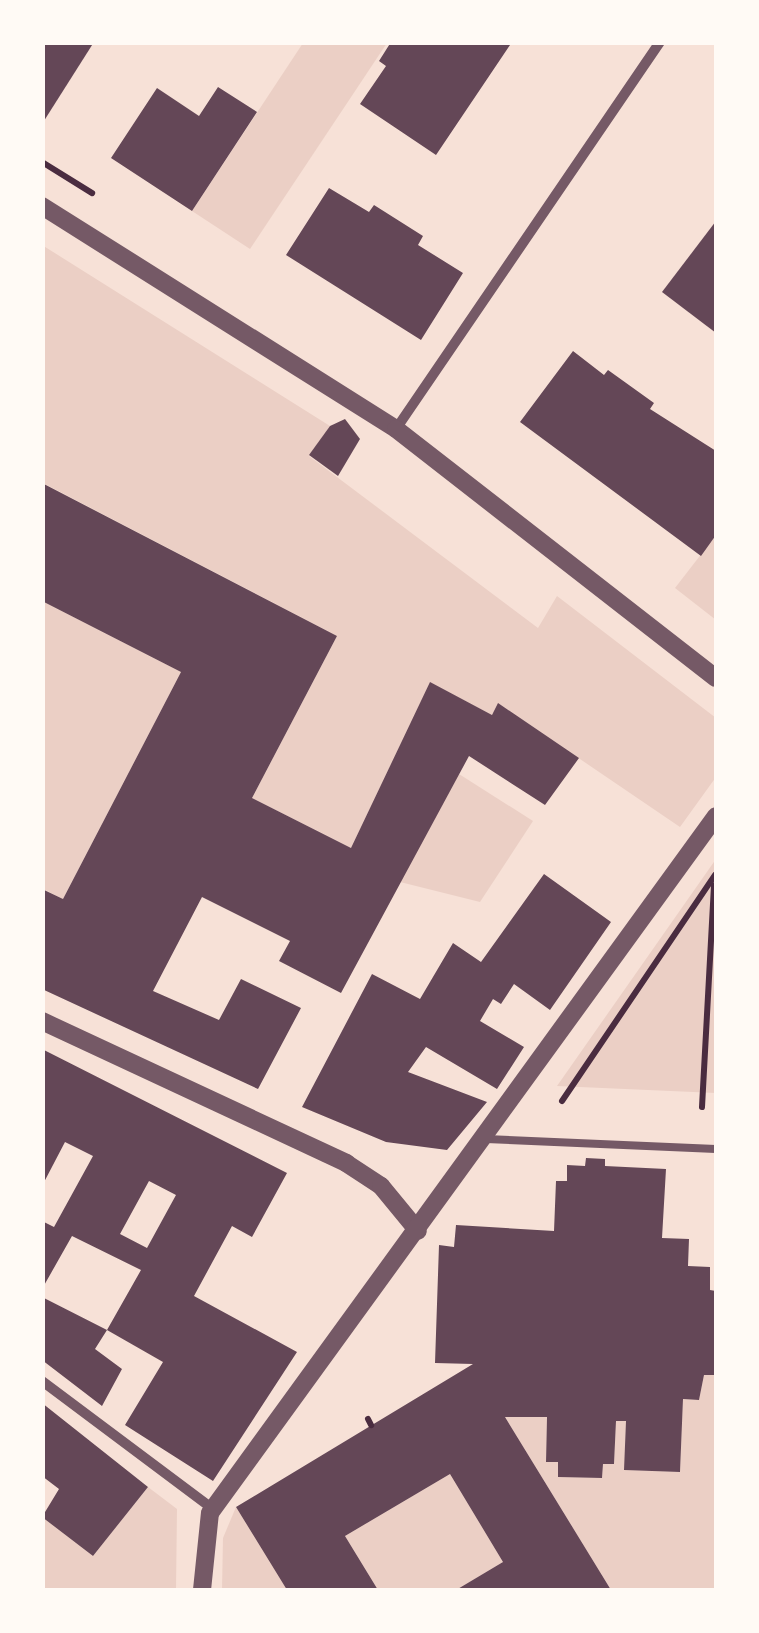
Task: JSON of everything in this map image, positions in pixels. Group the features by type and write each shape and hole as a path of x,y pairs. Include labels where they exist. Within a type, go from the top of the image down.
{"street":[{"path":"396,429 660,42"},
{"path":"42,206 396,429 716,678"},
{"path":"202,1590 204,1534 213,1509 486,1138 716,816"},
{"path":"42,1021 346,1163 381,1186 418,1231"},
{"path":"42,1381 213,1509"}],"lane":[{"path":"486,1138 716,1149"}],"path":[{"path":"42,162 92,193"},
{"path":"702,1107 715,866"},
{"path":"562,1101 714,883"}],"shaded area":[{"path":"303,43 387,43 250,249 192,211"},
{"path":"42,245 330,426 309,456 538,628 557,596 716,718 716,777 680,827 499,704 492,715 430,683 351,848 252,798 337,636 43,483"},
{"path":"716,535 716,620 675,588"},
{"path":"42,601 181,672 63,899 43,889"},
{"path":"459,774 533,821 480,902 400,882"},
{"path":"716,859 716,1093 557,1086"},
{"path":"704,1375 716,1375 716,1590 611,1590 505,1417 547,1417 546,1461 558,1462 558,1477 602,1478 603,1464 614,1464 616,1421 626,1421 625,1470 680,1472 683,1399 699,1400"},
{"path":"450,1474 503,1562 456,1590 378,1590 345,1536"},
{"path":"148,1487 177,1509 176,1590 42,1588 42,1517 93,1556"},
{"path":"236,1507 287,1590 222,1590 223,1538"}],"building":[{"path":"42,42 94,42 42,124"},
{"path":"391,42 512,42 436,155 360,104 386,66 379,61"},
{"path":"218,87 257,112 192,211 111,158 157,88 199,116"},
{"path":"329,188 369,212 374,205 423,236 418,245 463,273 421,340 286,255"},
{"path":"716,221 716,333 662,292"},
{"path":"573,351 604,375 608,370 654,403 650,409 716,451 716,535 701,556 520,422"},
{"path":"345,419 360,439 338,476 309,455 330,426"},
{"path":"42,483 337,636 252,798 351,848 430,682 492,715 498,703 579,758 545,805 469,756 341,993 279,961 290,941 202,897 153,991 219,1020 241,979 301,1008 258,1089 42,989 42,889 63,899 181,672 42,601"},
{"path":"544,874 611,922 550,1010 514,984 501,1004 493,999 480,1021 524,1047 497,1089 426,1047 408,1072 487,1102 447,1150 386,1142 302,1107 372,974 420,999 453,943 481,962"},
{"path":"42,1049 287,1173 252,1237 232,1226 194,1296 297,1352 213,1481 125,1425 163,1362 107,1330 141,1270 72,1236 42,1289 42,1221 54,1227 93,1156 65,1142 42,1186","holes":["149,1181 176,1195 147,1248 120,1234"]},
{"path":"586,1158 605,1159 605,1166 666,1169 662,1238 689,1239 688,1266 710,1267 710,1290 716,1291 716,1375 704,1375 699,1400 683,1399 680,1472 624,1470 626,1421 616,1421 614,1464 603,1464 602,1478 558,1477 558,1462 546,1462 547,1417 505,1417 611,1590 456,1590 503,1562 450,1474 345,1536 378,1590 287,1590 236,1507 473,1364 435,1363 439,1245 454,1247 456,1225 554,1231 556,1181 567,1181 567,1165 585,1166"},
{"path":"42,1297 107,1330 95,1349 122,1369 102,1406 42,1360"},
{"path":"42,1403 148,1487 93,1556 42,1517 59,1489 42,1476"}]}
